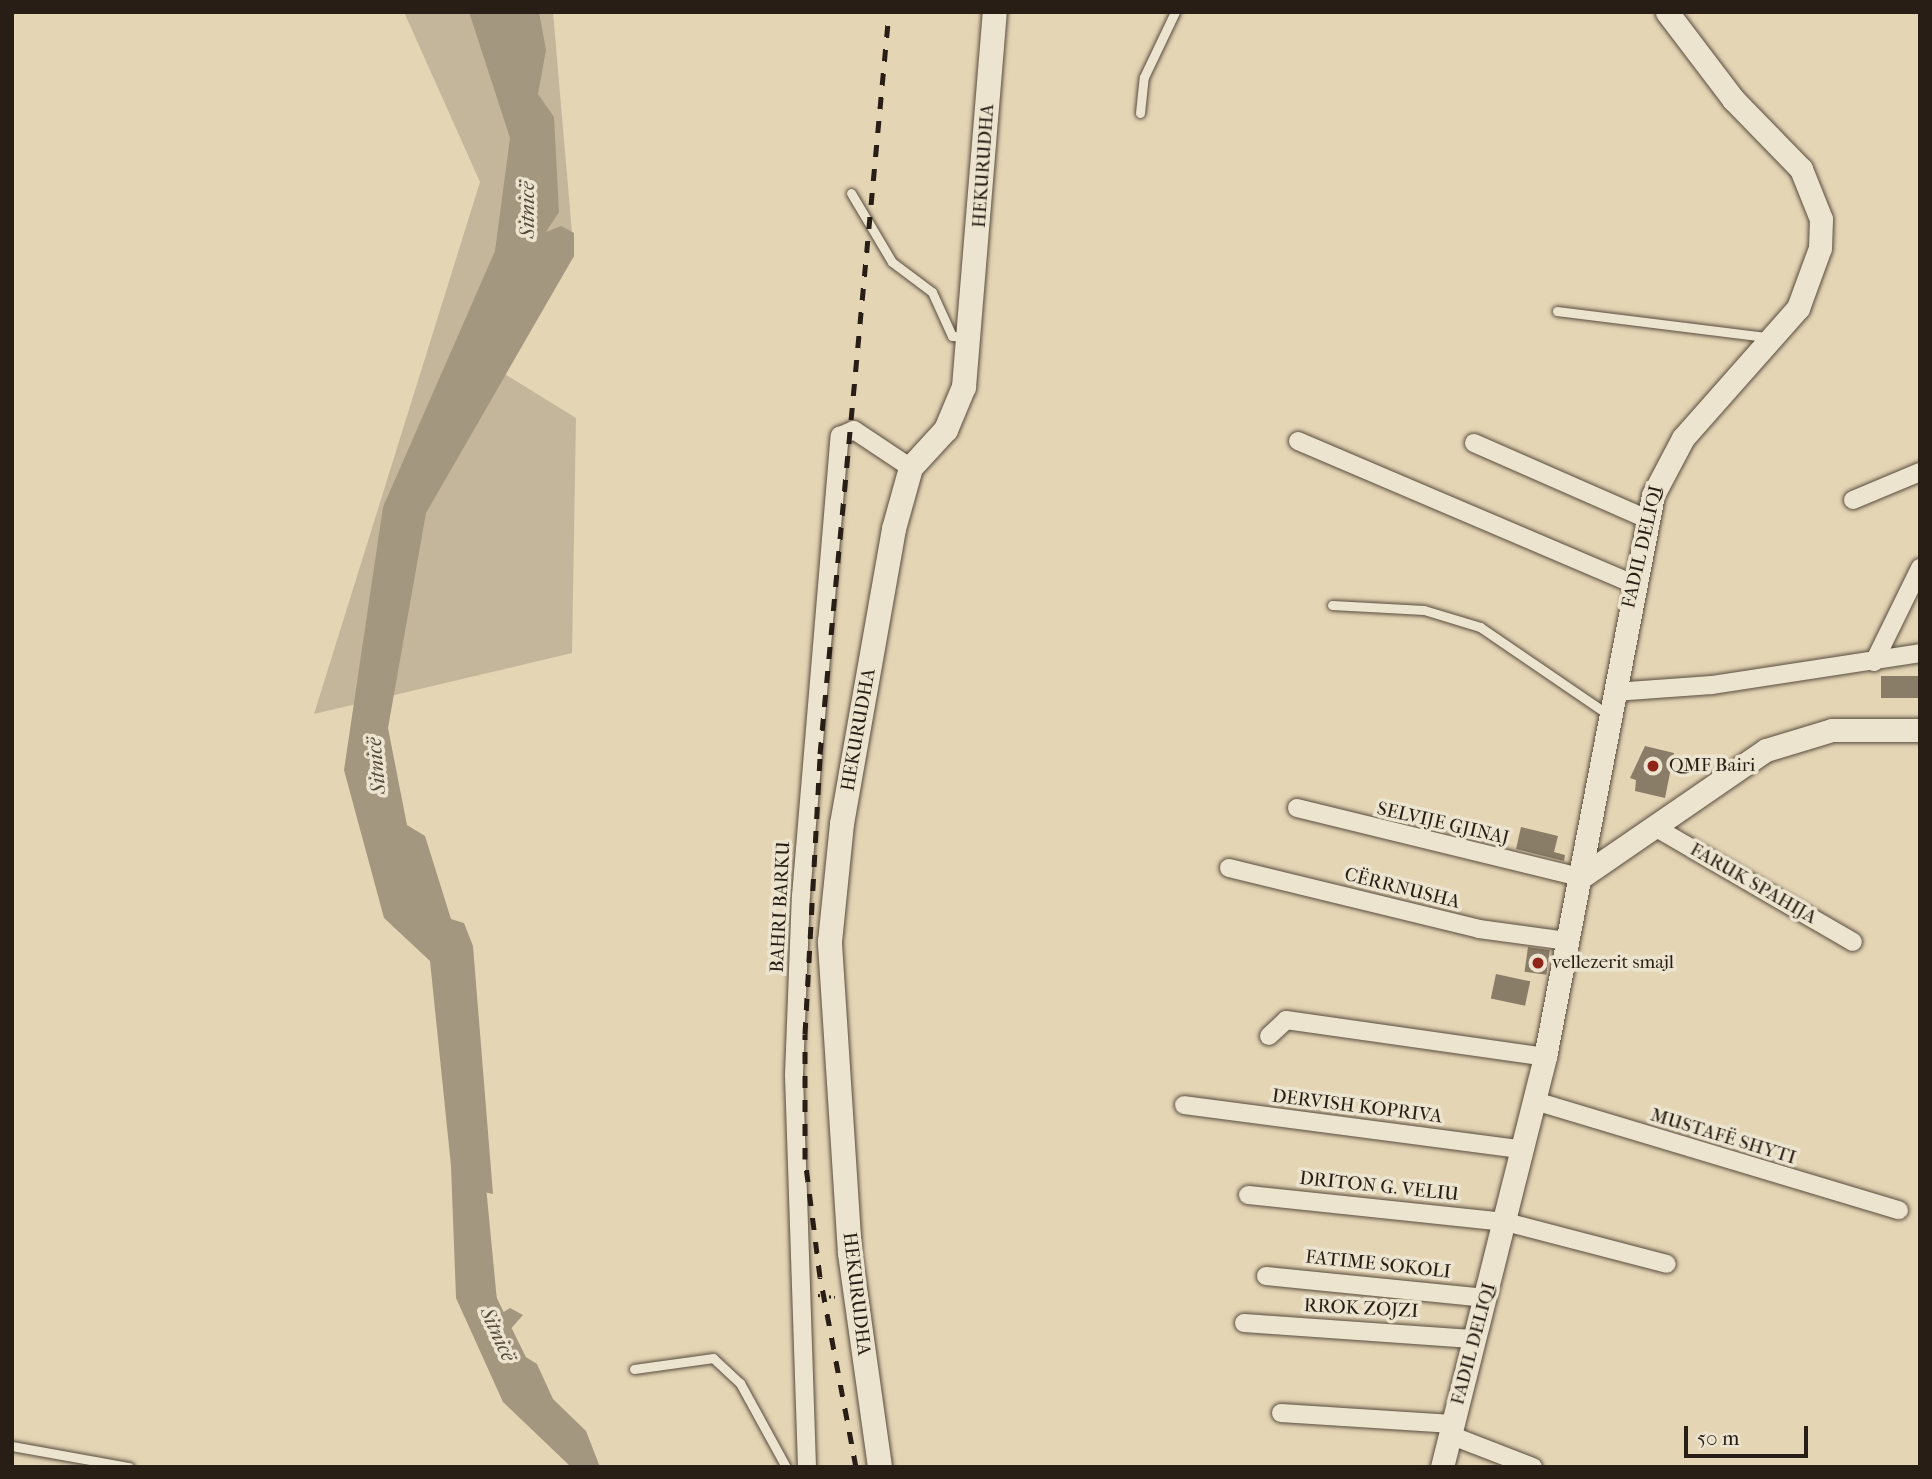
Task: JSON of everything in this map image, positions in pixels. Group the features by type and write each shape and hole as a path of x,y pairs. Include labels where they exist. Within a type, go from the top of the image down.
{"main road":[{"name":"HEKURUDHA","path":"880,1467 856,1299 838,1121 830,942 842,824 894,529 911,468 946,430 964,387 995,12"}],"street":[{"name":"FADIL DELIQI","path":"1441,1467 1506,1222 1545,1057 1647,519 1665,462 1775,338 1813,279 1820,248 1818,209 1801,169 1733,99 1667,12"},
{"name":"BAHRI BARKU","path":"807,1467 803,1292 794,1156 801,896 840,436 854,430 911,468"},
{"path":"1298,441 1633,584"},
{"path":"1474,443 1647,519"},
{"path":"1853,500 1920,472"},
{"path":"1874,662 1920,568"},
{"path":"1614,692 1874,662 1920,653"},
{"path":"1581,877 1722,774 1797,737 1832,730 1920,730"},
{"name":"SELVIJE GJINAJ","path":"1297,808 1581,877"},
{"name":"FARUK SPAHIJA","path":"1653,826 1853,942"},
{"name":"CËRRNUSHA","path":"1229,868 1479,929 1568,941"},
{"path":"1269,1036 1286,1020 1545,1057"},
{"name":"MUSTAFË SHYTI","path":"1535,1101 1899,1210"},
{"name":"DERVISH KOPRIVA","path":"1184,1105 1524,1150"},
{"name":"DRITON G. VELIU","path":"1248,1195 1506,1222"},
{"path":"1506,1222 1667,1264"},
{"name":"FATIME SOKOLI","path":"1266,1276 1486,1298"},
{"name":"RROK ZOJZI","path":"1244,1323 1475,1339"},
{"path":"1281,1413 1451,1430 1533,1467"}],"lane":[{"path":"1140,113 1144,77 1175,12"},
{"path":"851,193 892,262 932,292 952,336 970,337"},
{"path":"1557,311 1775,338"},
{"path":"1332,605 1424,610 1480,627 1610,716"},
{"path":"634,1369 713,1358 740,1383 786,1467"},
{"path":"12,1446 129,1467"}],"path":[{"path":"803,1292 856,1299"}],"shaded area":[{"path":"404,12 553,12 574,256 503,373 576,418 572,653 314,714 480,182"}],"water":[{"path":"469,12 539,12 546,50 538,94 554,117 559,212 546,232 561,226 574,233 574,256 426,513 388,728 407,825 425,836 451,919 464,923 473,946 493,1194 475,1190 463,1210 471,1245 491,1249 485,1285 499,1315 510,1308 523,1315 500,1341 537,1364 553,1399 586,1431 600,1467 571,1467 503,1402 456,1298 451,1166 430,961 384,918 344,770 383,507 495,251 510,138"}],"building":[{"path":"1881,676 1920,676 1920,698 1881,698"},
{"name":"QMF Bairi","path":"1645,746 1674,753 1665,798 1635,791 1636,780 1630,778"},
{"path":"1521,827 1558,836 1554,852 1565,855 1564,861 1516,849"},
{"path":"1528,947 1550,950 1546,975 1525,972"},
{"path":"1496,974 1530,981 1525,1006 1491,998"}],"waterway":[{"name":"Sitnicë","path":"468,1156 482,1302 519,1377"}],"railway":[{"path":"856,1467 820,1277 805,1159 805,1034 820,754 889,12"}],"place":[{"name":"QMF Bairi","path":"1653,766"},
{"name":"vellezerit smajl","path":"1538,963"}]}
